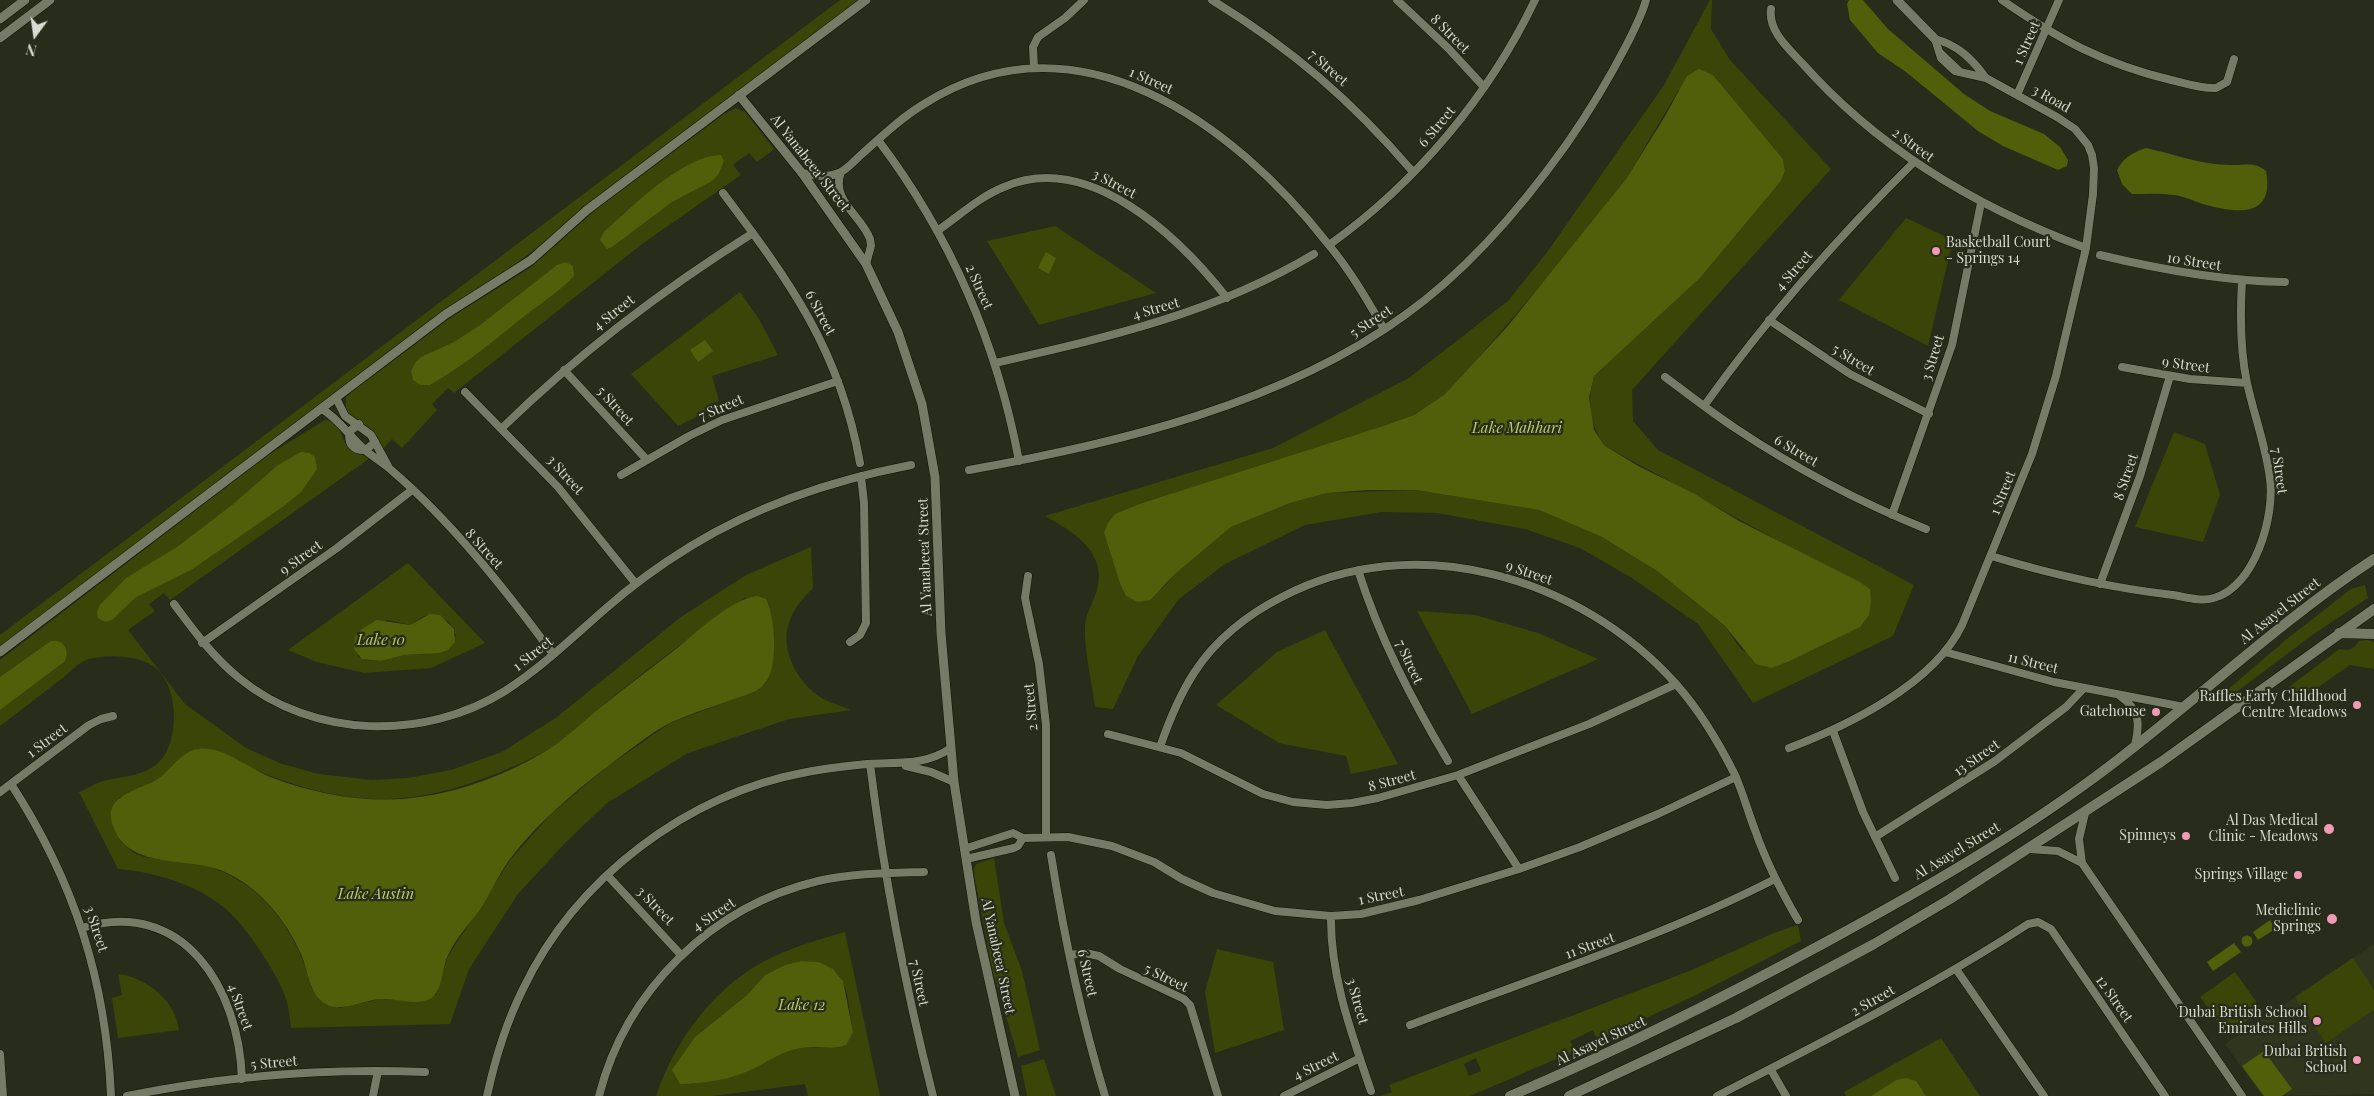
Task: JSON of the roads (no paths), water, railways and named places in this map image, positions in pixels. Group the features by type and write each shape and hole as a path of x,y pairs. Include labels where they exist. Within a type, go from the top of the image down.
{"main road":[{"name":"Al Asayel Street","path":"1510,1096 1642,1038 1730,994 1864,922 2017,830 2095,777 2184,707 2273,632 2357,570 2374,560"},
{"path":"2357,570 2374,570"},
{"path":"1573,1095 1736,1018 1927,913 2030,849 2161,762 2338,633 2374,609"},
{"path":"2338,633 2374,634"}],"street":[{"path":"0,19 16,4 25,0"},
{"path":"0,38 50,0"},
{"path":"0,652 446,314 531,260 587,210 866,0"},
{"path":"1034,68 1033,47 1038,37 1065,18 1084,0"},
{"name":"7 Street","path":"1212,0 1286,49 1321,78 1384,139 1413,172"},
{"name":"8 Street","path":"1397,0 1448,48 1484,87"},
{"path":"1407,8 1412,0"},
{"name":"6 Street","path":"1329,244 1374,210 1449,133 1506,54 1535,0"},
{"name":"5 Street","path":"969,470 1019,461 1146,430 1246,398 1322,366 1406,315 1463,266 1533,190 1598,97 1630,37 1646,0"},
{"name":"3 Road","path":"1897,0 1935,39 1939,52 1948,66 1962,73 1986,78 2074,129 2092,155"},
{"path":"2002,0 2046,30 2086,52 2157,77 2211,88 2220,87 2227,82 2234,59"},
{"name":"1 Street","path":"2017,95 2059,0"},
{"name":"2 Street","path":"1771,9 1771,23 1776,33 1809,72 1857,118 1914,162 1982,203 2011,218 2086,248"},
{"name":"3 Road","path":"1935,39 1954,45 1962,51 1986,78"},
{"name":"1 Street","path":"841,172 924,104 950,90 1001,72 1034,68 1075,70 1104,76 1152,93 1174,105 1249,160 1296,206 1329,244 1358,286 1384,329"},
{"name":"Al Yanabeea' Street","path":"739,95 802,173 866,264 883,297 911,368 922,404 930,440 938,514 941,633 954,782 981,945 1015,1096"},
{"name":"2 Street","path":"878,140 894,161 938,231 970,295 995,363 1019,461"},
{"name":"1 Street","path":"1789,748 1833,731 1898,692 1945,652 1959,630 2032,454 2045,415 2067,336 2086,248 2094,187 2092,155"},
{"name":"4 Street","path":"1704,406 1768,320 1839,239 1914,162"},
{"path":"802,173 827,176 841,172 838,184 840,195 870,239 870,250 866,264"},
{"name":"3 Street","path":"938,231 981,198 1005,186 1029,180 1055,178 1078,182 1119,200 1164,232 1190,255 1227,298"},
{"name":"6 Street","path":"723,193 799,298 822,343 838,381 853,427 860,463"},
{"name":"3 Street","path":"1892,515 1952,345 1982,203"},
{"name":"4 Street","path":"502,428 564,370 652,300 753,233"},
{"name":"4 Street","path":"995,363 1131,329 1197,310 1264,282 1314,254"},
{"name":"10 Street","path":"2100,255 2177,273 2242,281 2285,282"},
{"name":"7 Street","path":"1991,556 2100,584 2147,592 2208,599 2228,591 2251,565 2266,533 2271,498 2268,465 2247,383 2241,329 2242,281"},
{"name":"5 Street","path":"1768,320 1850,374 1929,414"},
{"name":"9 Street","path":"2122,367 2170,376 2247,383"},
{"name":"5 Street","path":"564,370 647,460"},
{"name":"8 Street","path":"2100,584 2140,476 2170,376"},
{"name":"6 Street","path":"1664,377 1733,427 1801,469 1892,515 1926,529"},
{"name":"7 Street","path":"621,475 722,420 838,381"},
{"name":"3 Street","path":"465,392 502,428 574,506 636,584"},
{"name":"8 Street","path":"336,398 345,416 369,432 389,468"},
{"path":"322,408 349,433"},
{"path":"359,424 351,428 349,433 348,439 354,449 366,450 375,442"},
{"name":"8 Street","path":"366,450 389,468 412,490 491,575 553,654"},
{"name":"1 Street","path":"174,604 202,643 241,680 286,706 325,720 370,726 418,724 472,708 505,690 553,654 636,584 689,547 756,512 808,491 861,476 911,465"},
{"path":"850,642 860,635 866,623 864,509 861,476"},
{"name":"9 Street","path":"202,643 337,548 412,490"},
{"name":"9 Street","path":"1160,747 1169,720 1195,671 1228,634 1247,618 1291,592 1320,580 1358,570 1405,564 1434,564 1462,568 1520,582 1565,600 1606,624 1646,654 1676,684 1710,729 1736,777 1775,879 1798,920"},
{"name":"7 Street","path":"1358,570 1375,620 1393,659 1423,719 1448,761"},
{"name":"2 Street","path":"1028,576 1025,598 1039,664 1046,734 1046,836"},
{"name":"11 Street","path":"1945,652 2013,672 2184,707"},
{"name":"8 Street","path":"1108,734 1160,747 1200,762 1263,794 1293,802 1327,805 1378,798 1458,775 1589,724 1676,684"},
{"name":"13 Street","path":"1874,837 1995,761 2066,707 2084,688"},
{"path":"2116,694 2127,701 2137,714 2139,722 2135,746"},
{"name":"1 Street","path":"0,792 89,725 100,719 113,716"},
{"path":"1833,731 1853,787 1874,837 1895,878"},
{"path":"487,1096 500,1046 523,989 559,928 582,901 626,859 667,828 690,814 736,792 799,773 831,767 927,760 951,748"},
{"path":"891,763 932,772 954,782"},
{"path":"870,764 885,874"},
{"path":"1458,775 1519,869"},
{"name":"1 Street","path":"965,854 1010,834 1018,834 1023,838 1046,836 1083,839 1112,846 1154,862 1182,879 1213,893 1248,905 1303,915 1331,916 1390,908 1519,869 1658,814 1736,777"},
{"name":"3 Street","path":"11,784 47,842 82,928 103,1014 111,1096"},
{"path":"2085,813 2079,839 2082,863 2242,1096"},
{"name":"1 Street","path":"965,854 1014,848 1022,842 1023,838"},
{"path":"2030,849 2058,851 2082,863"},
{"name":"6 Street","path":"1051,854 1070,955 1105,1096"},
{"name":"4 Street","path":"599,1096 612,1057 628,1024 657,981 681,955 725,921 770,897 826,880 924,872"},
{"name":"7 Street","path":"885,874 903,971 933,1096"},
{"name":"3 Street","path":"608,876 681,955"},
{"name":"11 Street","path":"1410,1024 1654,935 1775,879"},
{"name":"3 Street","path":"1331,916 1332,953 1335,972 1371,1091"},
{"name":"4 Street","path":"82,928 111,922 142,924 165,933 196,955 217,981 230,1010 238,1038 242,1079"},
{"name":"2 Street","path":"1717,1096 1846,1031 1956,969 2028,924 2038,922"},
{"name":"12 Street","path":"2038,922 2050,929 2166,1096"},
{"name":"5 Street","path":"1070,955 1085,953 1099,956 1128,973 1184,1000 1190,1005 1218,1096"},
{"path":"1956,969 2044,1096"},
{"path":"0,1054 3,1096"},
{"name":"4 Street","path":"1284,1096 1360,1058"},
{"name":"Al Yanabeea' Street","path":"1010,1067 1021,1096"},
{"path":"1771,1070 1786,1096"},
{"path":"373,1096 378,1071"},
{"name":"5 Street","path":"127,1096 242,1079 295,1074 378,1071 425,1072"}],"water":[{"path":"1849,0 1863,0 1888,29 1964,94 1990,111 2044,134 2060,147 2068,160 2067,166 2058,170 2003,146 1978,131 1906,72 1878,53 1850,20 1847,4"},
{"name":"Lake Mahhari","path":"1699,69 1713,75 1783,159 1785,171 1781,181 1700,278 1594,376 1589,398 1594,430 1605,446 1640,467 1693,493 1739,521 1860,582 1870,589 1869,615 1860,627 1772,668 1756,664 1724,625 1657,571 1602,537 1539,510 1416,490 1368,490 1327,493 1290,503 1231,527 1175,574 1150,600 1138,602 1126,596 1120,584 1104,533 1108,523 1115,514 1142,503 1414,415 1445,394 1507,327 1626,179 1664,118 1687,76"},
{"path":"2146,148 2212,164 2258,166 2266,171 2267,186 2265,197 2259,205 2251,209 2228,210 2185,197 2132,194 2122,184 2117,170 2129,156"},
{"path":"721,155 724,161 718,175 712,181 672,202 612,247 607,249 600,240 604,232 658,184 690,164"},
{"path":"1046,252 1056,258 1049,274 1038,268"},
{"path":"566,262 573,266 574,276 554,294 453,371 430,385 421,385 413,380 411,371 421,357 454,342 479,326 557,265"},
{"path":"705,340 713,351 698,362 690,350"},
{"path":"301,452 309,453 315,457 317,469 301,492 284,506 191,570 136,597 112,620 105,622 98,618 99,606 126,578 177,547 232,505 278,465"},
{"name":"Lake Austin","path":"757,596 766,599 772,617 773,629 774,654 769,676 764,684 756,691 682,718 659,729 594,777 549,816 522,844 506,865 481,908 451,949 437,991 430,999 412,1002 381,999 346,1007 326,1004 320,1000 312,988 301,954 288,929 280,917 250,887 225,872 211,867 163,860 135,852 123,843 115,831 111,811 119,799 153,782 180,758 198,749 207,749 227,754 264,774 291,784 310,790 348,797 387,800 407,799 442,793 476,784 510,770 555,745 715,617 736,603"},
{"name":"Lake 10","path":"430,614 440,615 454,629 455,642 448,650 439,653 404,655 381,661 362,659 354,649 355,637 362,629 377,620 410,625"},
{"path":"51,641 62,643 67,653 65,661 0,710 0,677"},
{"path":"2270,920 2275,929 2258,940 2253,932"},
{"path":"2247,935 2253,941 2247,947 2241,941"},
{"path":"2234,943 2241,952 2213,971 2207,962"},
{"name":"Lake 12","path":"801,961 819,962 833,969 843,981 853,1032 846,1045 835,1048 807,1047 794,1049 738,1075 709,1082 680,1084 672,1070 695,1037 747,995 765,975 785,965"},
{"path":"2264,1051 2292,1089 2282,1096 2264,1096 2242,1066"},
{"path":"1906,1078 1916,1081 1926,1096 1871,1096 1896,1080"}],"place":[{"name":"Basketball Court - Springs 14","path":"1936,251"},
{"name":"Raffles Early Childhood Centre Meadows","path":"2357,705"},
{"name":"Gatehouse","path":"2156,712"},
{"name":"Al Das Medical Clinic - Meadows","path":"2329,829"},
{"name":"Spinneys","path":"2186,836"},
{"name":"Springs Village","path":"2298,875"},
{"name":"Mediclinic Springs","path":"2332,919"},
{"name":"Dubai British School Emirates Hills","path":"2317,1021"},
{"name":"Dubai British School","path":"2357,1060"}]}
